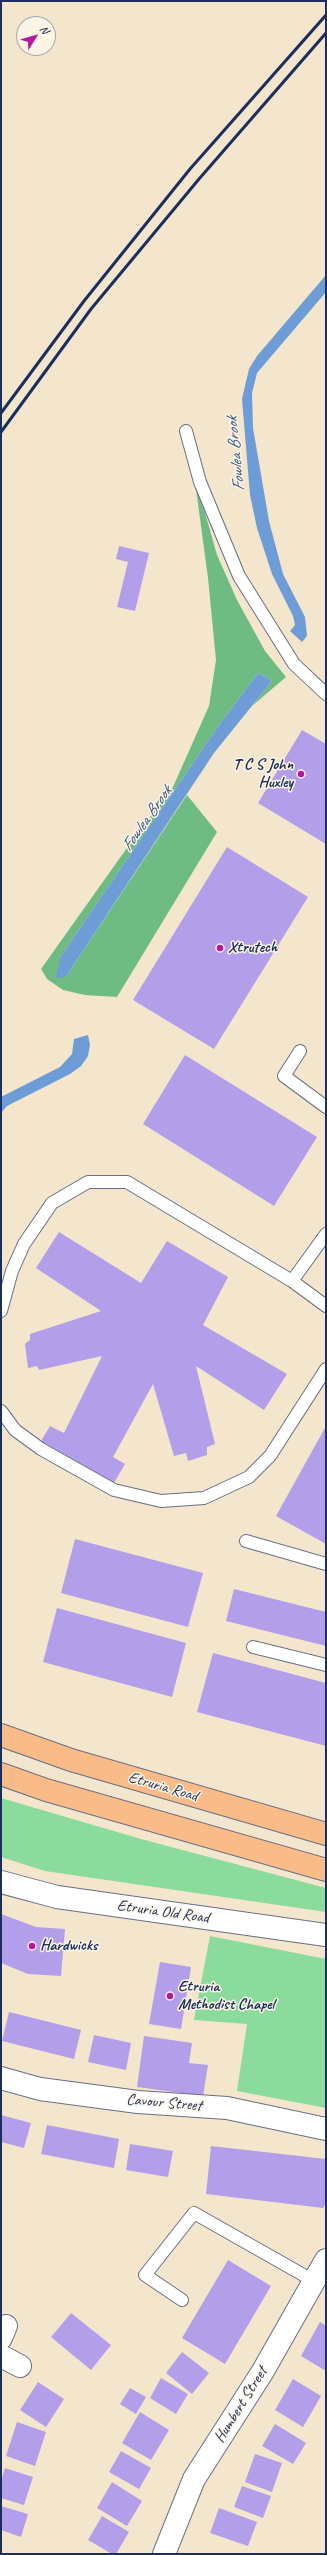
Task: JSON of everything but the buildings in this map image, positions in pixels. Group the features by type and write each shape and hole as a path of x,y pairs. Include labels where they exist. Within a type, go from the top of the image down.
{"highway":[{"name":"Etruria Road","path":"1,1735 71,1760 319,1831"},
{"path":"1,1774 46,1790 326,1870"}],"street":[{"name":"Etruria Old Road","path":"1,1882 57,1897 326,1935"},
{"name":"Cavour Street","path":"1,2078 55,2091 138,2102 227,2108 326,2129"},
{"name":"Humbert Street","path":"164,2554 194,2479 263,2371 326,2260"},
{"path":"1,2356 20,2366"}],"lane":[{"path":"186,431 200,482 239,576 294,664 326,694"},
{"path":"300,1051 284,1076 326,1107"},
{"path":"1,1311 12,1271 24,1244 52,1203 88,1182 127,1182 292,1281 326,1306"},
{"path":"292,1281 326,1234"},
{"path":"1,1411 15,1430 41,1449 114,1490 161,1501 204,1498 249,1476 270,1456 326,1369"},
{"path":"246,1541 326,1564"},
{"path":"253,1647 326,1665"},
{"path":"182,2300 145,2275 194,2213 314,2281"}],"green space":[{"path":"194,474 217,555 237,600 265,651 286,677 252,706 272,681 258,673 219,725 61,956 67,975 187,795 217,832 117,997 85,995 63,990 47,979 41,969 139,831 173,787 209,706 216,660 208,578"},
{"path":"1,1798 141,1839 326,1888 326,1912 45,1871 1,1857"},
{"path":"210,1936 326,1959 326,2108 237,2091 247,2024 194,2020"}],"water":[{"path":"326,275 326,292 257,373 252,393 253,428 269,521 283,574 305,617 307,636 302,642 290,631 295,625 293,616 272,574 257,528 250,495 242,399 249,369 257,356"},
{"path":"258,673 272,681 214,753 67,975 62,978 56,977 61,956 219,725"},
{"path":"88,1035 90,1045 88,1056 81,1066 70,1074 7,1106 1,1113 1,1097 60,1067 72,1054 74,1039"}],"railway":[{"path":"1,413 84,301 190,169 326,15"},
{"path":"1,432 91,309 199,179 326,33"}],"place":[{"name":"T C S John Huxley","path":"301,774"},
{"name":"Xtrutech","path":"220,948"},
{"name":"Hardwicks","path":"32,1946"},
{"name":"Etruria Methodist Chapel","path":"170,1996"}],"water label":[{"name":"Fowlea Brook","path":"236,454"},
{"name":"Fowlea Brook","path":"147,819"}]}
